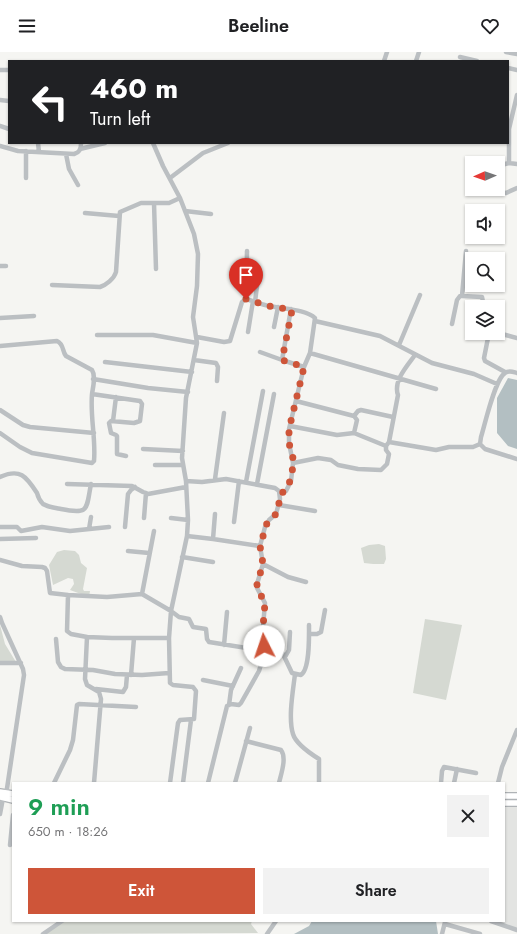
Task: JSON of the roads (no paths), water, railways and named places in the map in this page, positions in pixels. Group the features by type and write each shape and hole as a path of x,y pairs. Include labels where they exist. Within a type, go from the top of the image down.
{"main road":[{"path":"505,796 517,796"},
{"path":"505,803 517,803"}],"street":[{"path":"506,52 517,54"},
{"path":"460,57 473,60"},
{"path":"509,163 509,129 517,95"},
{"path":"511,117 517,118"},
{"path":"38,144 39,152"},
{"path":"80,150 81,144"},
{"path":"0,146 26,151 74,154 78,153 80,150 101,144"},
{"path":"153,144 180,198 194,234 198,254 197,286 193,317 197,344 188,392 183,451 188,520 187,536 171,612 169,638 169,672 171,684 195,689 195,718 194,720 180,720 178,723 170,782"},
{"path":"170,178 203,153 226,144"},
{"path":"26,151 26,178"},
{"path":"66,154 69,169 78,185"},
{"path":"517,164 504,163 500,167 499,189 500,192 506,193 517,188"},
{"path":"52,285 101,287 114,277 116,270 120,212 137,204 169,204 180,198"},
{"path":"154,203 156,269"},
{"path":"185,211 211,214"},
{"path":"85,213 119,216"},
{"path":"197,336 224,342 230,341 242,302 246,299 247,251"},
{"path":"462,296 466,251"},
{"path":"248,332 258,278"},
{"path":"399,345 420,295"},
{"path":"452,324 457,300 460,296 482,297 483,300"},
{"path":"246,299 313,316 315,321 310,353 304,367 290,426 289,443 294,462 289,487 280,494"},
{"path":"274,327 278,308"},
{"path":"282,360 292,310"},
{"path":"0,318 34,316"},
{"path":"315,321 380,336 432,363 474,374 497,384"},
{"path":"97,335 148,335 197,344"},
{"path":"505,335 517,338"},
{"path":"488,340 484,358 485,361 505,372 510,371 517,373"},
{"path":"0,346 57,341 60,342 66,356 92,370 94,379 92,394 94,460 92,463 32,453 20,447 0,433"},
{"path":"260,352 304,367"},
{"path":"310,353 436,389"},
{"path":"386,446 390,442 393,417 398,395 396,389 399,378 415,355"},
{"path":"194,360 216,363 218,367 217,381"},
{"path":"105,362 192,372"},
{"path":"480,444 497,384 505,372"},
{"path":"94,379 148,388 188,392"},
{"path":"246,482 263,391"},
{"path":"92,394 140,401 140,421 113,421"},
{"path":"258,484 274,394"},
{"path":"116,397 113,421 109,423 110,431 112,434 117,436 117,454 126,456"},
{"path":"296,401 354,416 357,420 354,433"},
{"path":"0,410 23,425 30,427 94,433"},
{"path":"354,416 356,412 362,410 393,417"},
{"path":"215,479 224,413"},
{"path":"290,426 342,436 354,433 386,446"},
{"path":"390,442 436,450 449,447 473,447 480,444"},
{"path":"480,444 485,449 517,459"},
{"path":"294,462 318,458 331,460 338,465 346,465 358,469 380,470 387,464 389,454 386,450 386,446"},
{"path":"143,449 183,451"},
{"path":"155,465 183,465"},
{"path":"0,478 10,473 18,473 29,482 43,504 76,512 80,512 86,507 91,484"},
{"path":"186,481 202,482 215,479 226,479 275,488 279,490 280,494 276,514 267,523 260,546 263,564 257,588 265,603 263,627 265,648 259,671 241,703 239,705 229,705"},
{"path":"234,522 239,481"},
{"path":"67,484 128,485 146,493 186,487"},
{"path":"125,526 128,494 135,487"},
{"path":"144,518 146,493"},
{"path":"279,505 316,511"},
{"path":"213,539 215,514"},
{"path":"89,529 91,517"},
{"path":"172,518 188,520"},
{"path":"0,527 17,527 22,531 42,526 65,530 109,527"},
{"path":"142,594 154,532"},
{"path":"187,536 260,546"},
{"path":"0,540 36,538"},
{"path":"128,551 149,554"},
{"path":"182,556 213,562"},
{"path":"0,560 22,566 42,567 47,570 50,592 107,598 142,594 179,617 189,619 193,627 206,629 207,639 209,642 280,651 285,657 290,670 295,674 301,675 305,670 309,625"},
{"path":"263,564 288,577 306,582"},
{"path":"68,595 67,631 71,634 134,638 169,638"},
{"path":"309,634 317,634 321,632 325,610"},
{"path":"224,645 226,612"},
{"path":"0,618 21,664 24,675 5,795 0,814"},
{"path":"285,657 289,650 290,632"},
{"path":"87,636 85,670 86,682 101,695 94,782"},
{"path":"94,689 125,691 129,675 134,638"},
{"path":"56,639 59,666 65,669 129,675 169,672"},
{"path":"0,662 21,664"},
{"path":"208,782 226,709 229,705 233,686 241,668"},
{"path":"295,674 290,711 293,735 305,750 319,760 319,782"},
{"path":"203,680 233,686"},
{"path":"54,782 70,750 77,705 136,707"},
{"path":"183,782 191,720"},
{"path":"235,782 250,728"},
{"path":"498,782 502,767 517,730"},
{"path":"246,741 281,750 283,752 284,758 279,782"},
{"path":"441,782 443,768 448,767 476,773"},
{"path":"454,782 457,769"},
{"path":"10,845 12,825"},
{"path":"43,934 61,922"},
{"path":"267,934 275,922"},
{"path":"442,934 445,922 480,934"},
{"path":"494,922 517,930"}]}
